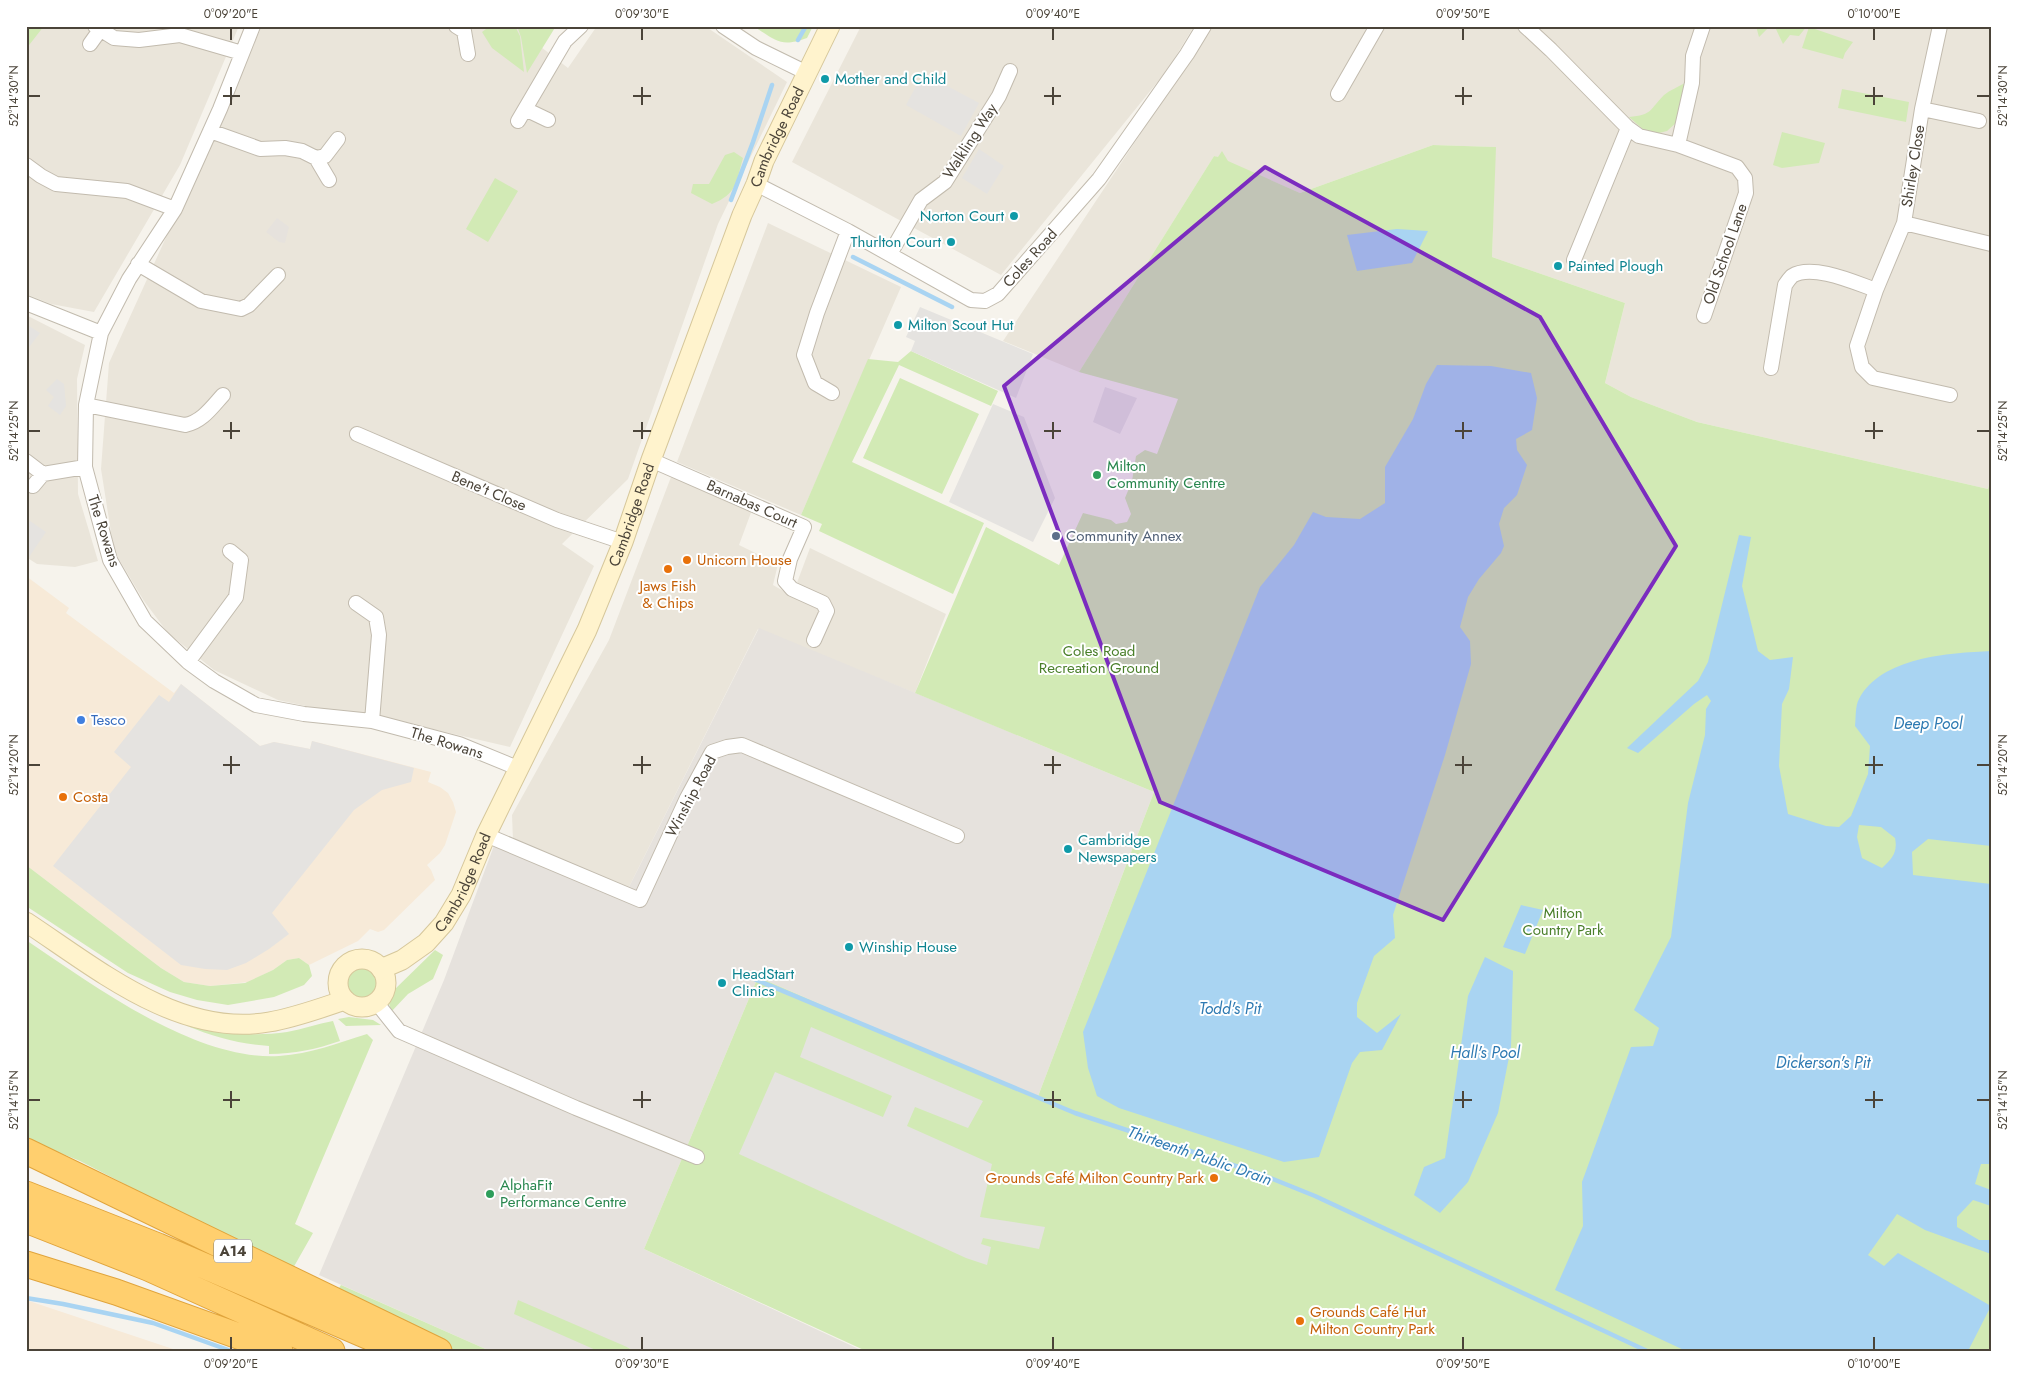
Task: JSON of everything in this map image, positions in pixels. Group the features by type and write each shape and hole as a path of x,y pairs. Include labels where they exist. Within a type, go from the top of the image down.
{"highway":[{"name":"A14","path":"26,1151 440,1351"},
{"name":"A14","path":"26,1194 158,1246 402,1351"},
{"path":"26,1220 148,1268 332,1351"},
{"path":"26,1264 126,1295 280,1351"}],"street":[{"name":"The Rowans","path":"253,26 210,131 175,209 129,279 101,333 86,405 85,468 110,560 145,621 188,662 214,681 256,705 304,714 372,721 459,744 520,770"},
{"path":"548,120 522,115 565,42 581,26"},
{"path":"724,26 756,48 807,73"},
{"name":"Cambridge Road","path":"381,969 402,960 426,943 444,923 461,895 486,835 520,770 587,630 623,542 651,460 742,215 764,161 830,26"},
{"name":"Coles Road","path":"756,184 848,231 972,300 985,301 998,294 1099,179 1187,54 1204,26"},
{"path":"1338,94 1376,26"},
{"name":"Old School Lane","path":"1524,26 1551,50 1628,128 1639,136 1678,145 1737,167 1745,178 1746,193 1704,316"},
{"path":"1678,145 1692,83 1693,56 1704,26"},
{"name":"Shirley Close","path":"1940,26 1922,109 1904,223 1876,290 1857,346 1862,367 1873,378 1950,395"},
{"path":"90,44 98,28 114,38 126,40 180,36 242,53"},
{"path":"464,28 468,54"},
{"name":"Walkling Way","path":"890,254 921,200 945,182 999,96 1010,71"},
{"name":"Shirley Close","path":"1922,109 1979,121"},
{"path":"1574,260 1628,128"},
{"path":"210,131 260,149 285,148 302,151 316,158 329,180"},
{"path":"316,158 325,156 338,138"},
{"path":"26,165 56,184 127,190 175,209"},
{"name":"Shirley Close","path":"1904,223 1991,244"},
{"path":"832,393 815,383 804,355 816,313 848,231"},
{"path":"138,264 200,301 241,308 249,305 278,275"},
{"path":"1771,368 1785,285 1792,276 1806,272 1836,275 1876,290"},
{"path":"26,303 101,333"},
{"path":"86,405 184,425 211,418 223,395"},
{"name":"Bene't Close","path":"357,434 557,520 623,542"},
{"name":"Barnabas Court","path":"651,460 804,527 790,559 785,581 792,589 823,603 827,611 814,640"},
{"path":"26,461 43,474"},
{"path":"33,486 43,474 85,468"},
{"path":"188,662 236,597 241,560 230,550"},
{"path":"356,603 376,617 379,635 372,721"},
{"name":"Winship Road","path":"486,835 640,900 687,798 712,752 742,745 957,836"},
{"path":"26,922 123,986 156,1004 196,1019 232,1024 268,1022 345,1000"},
{"path":"358,960 367,960 375,963 381,969 385,978 386,987 383,996 369,1006 360,1007 352,1005 345,1000 340,991 338,981 342,970 350,963 358,960"},
{"path":"376,1002 399,1031 576,1108 697,1157"}],"highlighted area":[{"path":"1265,167 1540,317 1676,546 1443,920 1160,802 1004,386"}],"shaded area":[{"path":"26,26 239,26 180,165 94,312 51,304 26,294"},
{"path":"262,26 514,26 568,68 597,26 705,26 787,82 718,224 628,479 562,544 594,566 510,747 415,725 347,715 278,700 214,670 168,633 144,601 114,551 101,469 109,363"},
{"path":"861,26 1194,26 1168,69 1001,275 792,162"},
{"path":"1212,26 1991,26 1991,478 1988,489 1697,422 1631,397 1605,383 1625,303 1492,257 1495,147 1433,145 1300,193 1214,156 1079,372 1003,341"},
{"path":"923,73 979,103 961,136 906,105"},
{"path":"979,149 1004,166 987,194 962,178"},
{"path":"277,218 289,227 285,243 279,242 266,232"},
{"path":"768,223 901,287 801,515 677,462"},
{"path":"920,307 1033,354 1016,398 911,351 915,341 906,337"},
{"path":"26,315 85,345 77,379 78,494 98,561 75,567 37,564 26,557"},
{"path":"26,324 40,333 26,351"},
{"path":"57,379 64,384 66,406 60,415 48,406 54,397 46,390"},
{"path":"1105,387 1137,398 1120,434 1093,422"},
{"path":"993,404 1024,417 1055,498 1033,542 949,502"},
{"path":"671,477 752,510 739,545 778,564 773,585 792,596 810,548 946,614 915,693 758,629 629,887 513,840 512,815 609,640"},
{"path":"30,521 46,532 29,557 26,555 26,527"},
{"path":"26,576 69,608 66,613 174,693 181,684 260,746 274,742 310,749 312,741 431,772 428,782 448,793 456,812 445,845 440,853 427,865 435,880 384,930 378,932 370,929 358,941 309,965 299,958 287,960 273,970 248,982 210,986 184,982 161,968 26,865"},
{"path":"759,628 1154,792 1037,1099 758,977 644,1249 863,1351 634,1351 627,1347 625,1351 490,1351 319,1275 444,980 498,835 629,887"},
{"name":"Tesco","path":"181,684 260,746 274,742 310,749 312,741 414,768 411,782 382,790 354,810 272,913 289,934 246,963 227,970 181,965 53,866 131,767 114,752 159,695 169,702"},
{"path":"811,1027 983,1101 968,1128 915,1107 907,1126 992,1164 980,1217 1045,1227 1039,1249 983,1238 981,1244 991,1247 987,1265 966,1258 739,1154 775,1072 883,1117 892,1096 800,1057"},
{"path":"26,1300 179,1351 26,1351"}],"green space":[{"path":"26,26 44,26 26,49"},
{"path":"490,26 515,26 520,36 524,72 492,48 482,32"},
{"path":"517,26 556,26 527,73 521,37"},
{"path":"753,26 813,26 807,38 784,42 773,39"},
{"path":"1756,26 1807,26 1799,36 1790,35 1783,44 1775,27 1768,28 1759,37"},
{"path":"1809,27 1853,42 1843,59 1802,48"},
{"path":"1685,83 1677,122 1667,131 1659,133 1645,131 1629,117 1647,113 1664,95"},
{"path":"1842,89 1909,102 1906,122 1838,108"},
{"path":"1782,132 1825,143 1819,163 1782,168 1773,165"},
{"name":"Milton Country Park","path":"1433,145 1496,147 1492,257 1625,303 1605,383 1631,397 1697,422 1988,489 1991,478 1991,1351 866,1351 644,1249 758,977 1037,1099 1154,792 915,693 986,527 1059,565 1083,513 1111,520 1116,524 1127,522 1131,514 1125,498 1132,481 1136,456 1145,450 1157,454 1178,399 1079,372 1214,156 1218,157 1222,151 1228,161 1300,193"},
{"path":"734,152 743,158 737,180 726,196 712,204 691,193 693,184 709,184 725,155"},
{"path":"495,178 518,191 488,242 466,229"},
{"path":"911,351 998,391 991,406 899,365 852,462 984,523 953,594 819,531 822,524 801,515 868,359 898,362"},
{"path":"900,378 979,414 942,494 863,458"},
{"path":"26,865 161,968 184,982 210,986 245,983 273,970 287,960 299,958 309,965 312,976 304,985 274,997 228,1005 197,1000 170,992 128,973 26,906"},
{"path":"26,940 113,998 146,1017 213,1046 247,1054 279,1056 313,1051 367,1034 373,1040 295,1224 313,1233 292,1270 80,1161 26,1139"},
{"path":"435,950 443,955 433,979 408,994 391,1012 389,1003 392,992"},
{"path":"362,968 368,969 376,977 376,989 368,997 362,998 356,997 348,989 347,983 348,977 356,969"},
{"path":"349,1017 373,1020 381,1025 346,1026 338,1019"},
{"path":"333,1021 340,1041 305,1050 278,1054 269,1054 269,1046 227,1039 187,1026 225,1032 262,1034 287,1032"},
{"path":"341,1285 490,1351 456,1351 335,1294"},
{"path":"518,1300 634,1351 598,1351 514,1314"}],"water":[{"path":"1397,229 1428,231 1412,263 1357,271 1347,235"},
{"name":"Todd's Pit","path":"1437,365 1491,366 1531,373 1537,398 1532,430 1516,439 1517,450 1527,465 1517,495 1504,508 1499,524 1504,546 1501,553 1479,579 1468,597 1460,627 1470,641 1471,664 1445,755 1393,915 1395,938 1374,956 1357,1003 1357,1017 1377,1033 1401,1014 1382,1050 1360,1052 1352,1063 1319,1157 1284,1162 1119,1108 1097,1096 1088,1068 1083,1032 1260,587 1294,545 1313,512 1326,517 1360,519 1385,503 1385,467 1413,419 1426,384"},
{"name":"Dickerson's Pit","path":"1739,535 1751,537 1742,586 1758,651 1770,660 1793,657 1789,689 1782,704 1779,766 1788,814 1826,826 1839,827 1851,816 1868,774 1870,746 1855,726 1856,709 1859,699 1869,685 1883,674 1918,660 1956,653 1991,651 1991,846 1928,839 1912,852 1913,875 1991,884 1991,1164 1981,1164 1975,1184 1991,1190 1991,1206 1973,1200 1957,1217 1957,1227 1979,1240 1991,1240 1991,1254 1925,1230 1897,1214 1868,1255 1884,1266 1898,1253 1991,1306 1968,1351 1686,1351 1555,1290 1583,1226 1582,1182 1631,1047 1653,1046 1659,1028 1634,1010 1671,937 1688,803 1705,735 1706,709 1711,701 1707,695 1694,704 1638,753 1627,748 1698,681 1708,662","holes":["1859,825 1881,827 1895,838 1896,843 1893,855 1882,868 1862,858 1857,837"]},
{"path":"1521,905 1543,910 1525,954 1503,947"},
{"name":"Hall's Pool","path":"1485,957 1513,971 1511,1047 1498,1113 1468,1182 1440,1213 1414,1195 1424,1167 1445,1158 1468,996"}],"waterway":[{"path":"798,40 806,26"},
{"path":"731,200 772,85"},
{"path":"853,257 952,307"},
{"name":"Thirteenth Public Drain","path":"747,976 1075,1113 1263,1175 1315,1196 1647,1351"},
{"path":"26,1298 153,1323 231,1351"}],"place":[{"name":"Mother and Child","path":"825,79"},
{"name":"Norton Court","path":"1014,216"},
{"name":"Thurlton Court","path":"951,242"},
{"name":"Painted Plough","path":"1558,266"},
{"name":"Milton Scout Hut","path":"898,325"},
{"name":"Milton Community Centre","path":"1097,475"},
{"name":"Community Annex","path":"1056,536"},
{"name":"Unicorn House","path":"687,560"},
{"name":"Jaws Fish & Chips","path":"668,569"},
{"name":"Tesco","path":"81,720"},
{"name":"Costa","path":"63,797"},
{"name":"Cambridge Newspapers","path":"1068,849"},
{"name":"Winship House","path":"849,947"},
{"name":"HeadStart Clinics","path":"722,983"},
{"name":"Grounds Café Milton Country Park","path":"1214,1178"},
{"name":"AlphaFit Performance Centre","path":"490,1194"},
{"name":"Grounds Café Hut Milton Country Park","path":"1300,1321"}],"park label":[{"name":"Coles Road Recreation Ground","path":"1099,660"}],"water label":[{"name":"Deep Pool","path":"1928,723"}]}
